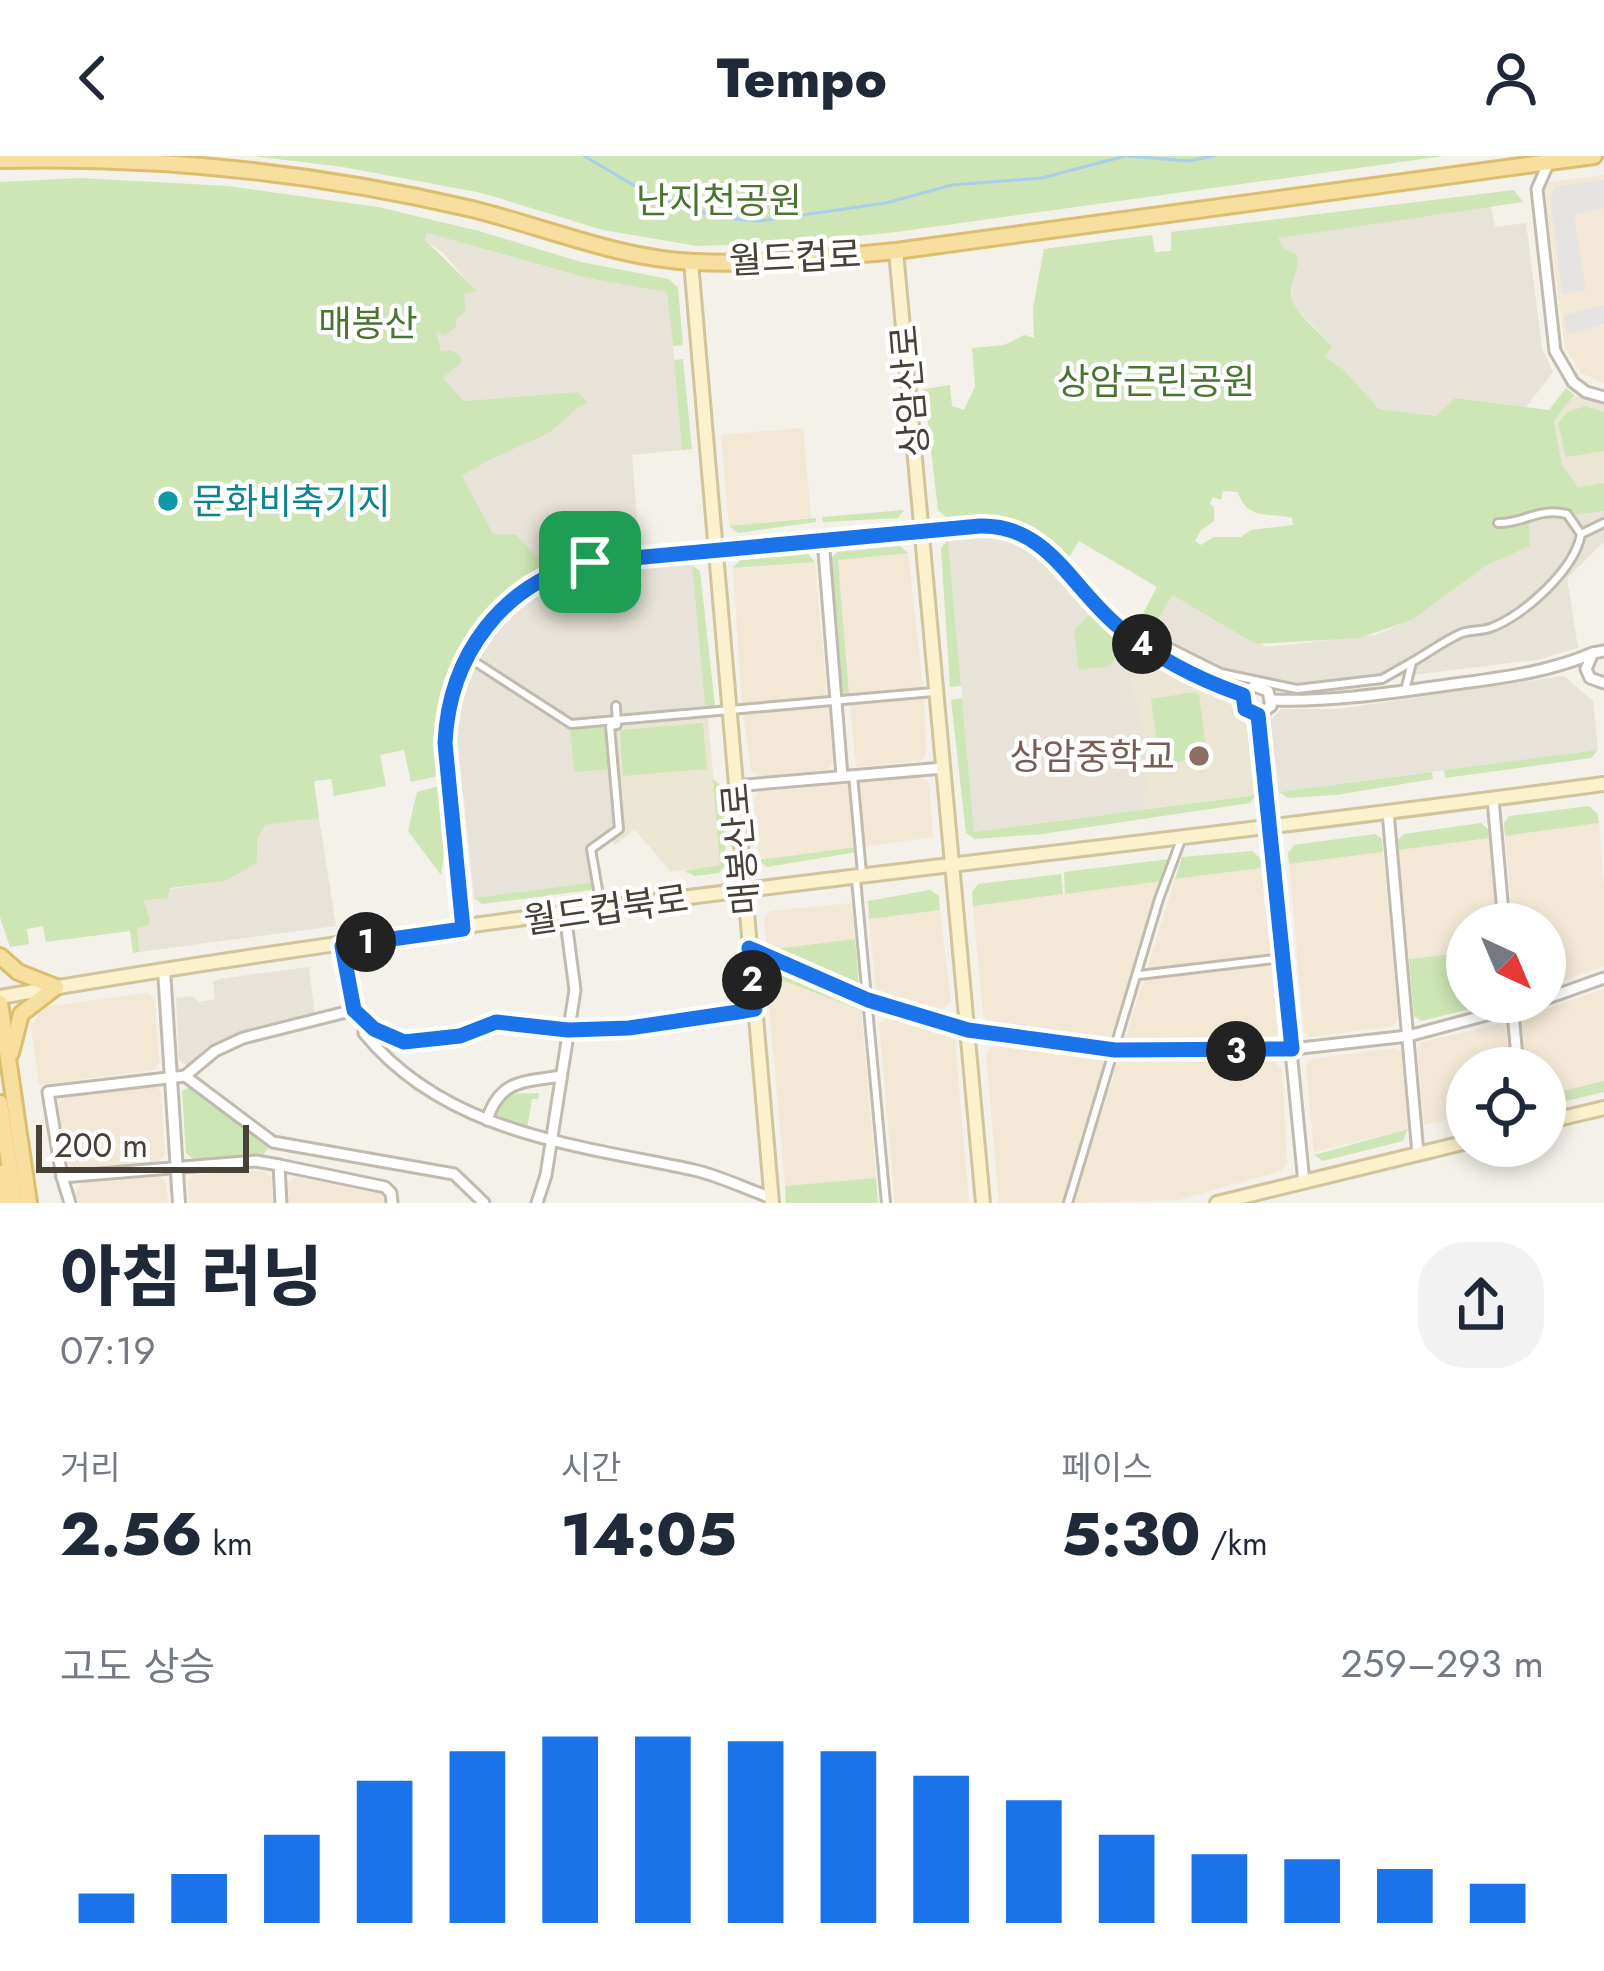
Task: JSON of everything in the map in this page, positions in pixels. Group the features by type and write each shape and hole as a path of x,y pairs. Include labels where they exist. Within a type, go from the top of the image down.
{"main road":[{"name":"월드컵로","path":"0,160 183,161 342,182 475,210 598,245 692,262 801,260 896,251 1594,156"},
{"name":"상암산로","path":"896,251 983,1203"},
{"name":"매봉산로","path":"692,262 772,1201"},
{"name":"월드컵북로","path":"0,1000 164,970 565,914 1604,784"},
{"path":"0,956 18,972 56,987"},
{"path":"8,1058 21,1014 56,987"},
{"path":"0,1000 29,1203"},
{"path":"0,1103 15,1203"},
{"path":"1566,1117 1604,1108"},
{"path":"1217,1203 1446,1147"},
{"path":"0,1162 5,1203"}],"street":[{"path":"1550,159 1537,189 1555,351 1573,382 1604,397"},
{"path":"1144,648 1151,638 1221,673 1297,689 1382,679 1461,634 1493,627 1552,585 1579,547 1581,534 1567,514 1528,514 1512,524 1498,523"},
{"path":"1581,534 1604,524"},
{"path":"463,929 445,743 450,699 466,656 497,613 549,575 590,562 993,525 1020,531 1044,547 1097,608 1144,648 1194,676 1243,695"},
{"path":"823,539 835,701 859,879 886,1203"},
{"path":"1272,700 1405,691 1566,665 1601,651"},
{"path":"1587,673 1586,664 1601,651"},
{"path":"466,656 571,724 936,692"},
{"path":"1405,691 1412,662"},
{"path":"1566,665 1604,683 1604,696"},
{"path":"1243,695 1260,686 1268,691 1272,700 1268,710 1258,715"},
{"path":"1243,695 1245,709 1258,715"},
{"path":"601,910 590,849 619,829 610,726 617,725 616,706"},
{"path":"1258,715 1304,1183"},
{"path":"734,786 943,768"},
{"path":"1493,799 1502,903"},
{"path":"1388,812 1418,1154"},
{"path":"1068,1203 1182,837"},
{"path":"537,1203 546,1175 575,990 565,914"},
{"path":"342,946 354,1010 374,1029 404,1042 460,1036 496,1022 568,1030 660,1024 755,1009"},
{"path":"749,948 868,1000 968,1030 1115,1050 1292,1049 1408,1036 1453,1023"},
{"path":"1139,975 1283,958"},
{"path":"164,970 179,1203"},
{"path":"1566,992 1604,978"},
{"path":"185,1076 215,1051 243,1038 354,1010"},
{"path":"364,1019 364,1033 382,1057 439,1099 550,1141 619,1159 700,1171 772,1201"},
{"path":"70,1203 48,1092 185,1076 273,1142 454,1174 484,1203"},
{"path":"487,1120 492,1103 510,1084 561,1076"},
{"path":"62,1177 256,1161 385,1186 392,1193 392,1203"},
{"path":"279,1165 281,1203"}],"shaded area":[{"path":"1604,175 1604,383 1581,373 1565,348 1544,183"},
{"path":"1604,180 1604,208 1574,215 1586,290 1562,294 1550,197 1556,186"},
{"path":"1491,206 1495,227 1526,223 1542,348 1553,372 1526,407 1455,398 1437,416 1379,409 1343,369 1325,357 1332,345 1295,307 1291,299 1296,255 1284,249 1277,237"},
{"path":"427,233 586,278 668,292 682,450 632,455 639,543 579,553 545,565 493,535 482,520 462,476 497,453 556,429 572,409 586,403 578,392 464,401 443,378 461,362 441,352 435,330 456,319 464,294 476,291 425,240"},
{"path":"1604,305 1604,324 1567,335 1564,315"},
{"path":"1574,395 1604,404 1604,483 1578,487 1562,466 1554,421"},
{"path":"803,428 811,518 729,526 721,435"},
{"path":"1604,511 1604,542 1567,578 1578,648 1537,660 1297,689 1260,676 1221,673 1151,638 1171,595 1266,647 1375,635 1412,620 1487,565 1530,546 1528,521"},
{"path":"1007,539 1031,550 1089,614 1074,631 1110,666 1124,645 1144,659 1130,679 1141,715 1150,786 1142,810 974,832 948,540"},
{"path":"908,553 923,688 849,694 838,559"},
{"path":"815,562 827,696 742,704 733,569"},
{"path":"692,565 705,707 572,719 478,657 512,613 561,581 602,570"},
{"name":"상암중학교","path":"1144,659 1225,697 1247,726 1256,795 1142,810 1150,786 1141,715 1130,679"},
{"path":"473,666 570,730 574,772 614,769 620,841 614,845 611,837 596,849 596,882 474,898 457,735 461,701"},
{"path":"1564,676 1593,701 1598,750 1279,792 1270,721 1281,709 1338,709"},
{"path":"924,698 926,755 921,761 856,767 850,705"},
{"path":"828,707 833,763 828,770 758,776 751,770 743,714"},
{"path":"708,717 721,866 671,872 635,830 620,841 610,726"},
{"path":"922,777 929,783 933,837 863,847 857,783"},
{"path":"851,784 857,847 759,860 754,798 759,792"},
{"path":"319,818 336,926 139,952 137,928 148,926 150,920 142,900 170,889 225,881 257,863 257,840 265,825"},
{"path":"1599,823 1604,966 1566,980 1566,903 1511,903 1505,836"},
{"path":"1489,838 1495,903 1446,903 1446,955 1409,959 1399,850"},
{"path":"1383,852 1398,1019 1393,1026 1310,1037 1304,1032 1289,864"},
{"path":"1261,868 1279,1032 1272,1040 1129,1040 1126,1036 1175,879"},
{"path":"1163,881 1115,1035 988,1021 983,1014 973,906"},
{"path":"852,903 855,939 767,950 764,919 771,911"},
{"path":"940,910 951,1002 941,1010 876,992 869,919"},
{"path":"309,967 315,1016 209,1051 188,1067 179,1060 176,998 215,999 213,982 219,979"},
{"path":"766,974 861,1010 876,1178 785,1186"},
{"path":"1604,989 1604,1081 1566,1090 1566,1047 1524,1047 1522,1023 1566,1023 1566,1002"},
{"path":"147,993 155,1000 159,1063 153,1070 39,1085 31,1026 44,1007"},
{"path":"887,1018 949,1034 955,1041 969,1203 895,1203 879,1024"},
{"path":"1499,1024 1506,1029 1507,1047 1446,1047 1446,1120 1424,1125 1417,1049 1422,1042"},
{"path":"995,1044 1103,1059 1106,1064 1062,1203 999,1203 986,1053"},
{"path":"1394,1048 1401,1053 1408,1129 1314,1152 1306,1065 1312,1059"},
{"path":"1121,1061 1274,1062 1282,1069 1287,1162 1281,1171 1178,1200 1074,1203"},
{"path":"154,1086 161,1091 165,1155 159,1161 74,1168 67,1162 58,1105 64,1098"},
{"path":"255,1170 271,1178 273,1203 189,1203 188,1181 193,1175"},
{"path":"160,1177 166,1183 168,1203 79,1203 75,1194 82,1183"},
{"path":"294,1177 381,1194 385,1203 289,1203 288,1183"}],"green space":[{"name":"난지천공원","path":"252,156 1444,156 896,232 697,246 603,230 482,193"},
{"name":"매봉산","path":"81,178 228,186 378,207 581,262 669,279 678,288 683,345 673,346 667,292 587,278 427,233 425,240 477,291 464,294 466,311 456,319 456,327 445,335 436,331 441,352 451,350 461,357 462,362 443,378 464,401 578,392 588,403 550,432 462,476 493,534 516,535 545,565 492,603 458,653 440,712 438,776 411,782 404,750 380,755 386,786 334,796 331,779 314,781 319,818 265,825 257,840 257,863 225,881 170,888 167,898 143,900 150,919 148,926 137,928 139,952 133,953 130,931 46,942 43,926 27,929 29,944 10,947 0,917 0,182"},
{"name":"상암근린공원","path":"1514,190 1523,202 1278,238 1284,249 1297,255 1292,300 1332,346 1325,357 1343,369 1379,409 1436,416 1455,398 1549,410 1566,388 1574,395 1554,421 1562,465 1578,487 1604,483 1604,511 1529,521 1530,546 1487,565 1412,620 1359,638 1256,644 1172,595 1151,638 1136,627 1157,587 1079,541 1069,557 1041,532 1014,519 946,517 938,510 924,389 950,385 952,406 964,410 975,387 972,348 1004,345 1024,335 1034,338 1033,308 1044,249 1152,235 1155,252 1171,251 1171,232","holes":["1223,491 1238,492 1253,511 1292,518 1293,525 1251,530 1241,537 1214,537 1201,545 1195,541 1214,521 1213,497 1221,500"]},
{"path":"683,359 692,449 682,450 674,360"},
{"path":"1586,406 1604,412 1604,451 1566,457 1558,423 1567,412"},
{"path":"904,510 898,518 823,522 822,517"},
{"path":"816,518 816,522 738,533 729,526"},
{"path":"948,540 961,686 950,687 941,548"},
{"path":"900,546 908,553 838,560 849,694 843,695 831,558 837,552"},
{"path":"808,554 815,562 733,568 740,560"},
{"path":"692,565 700,571 715,706 705,707"},
{"path":"1089,614 1124,645 1110,666 1079,670 1074,631"},
{"path":"1195,692 1207,755 1160,766 1151,699"},
{"path":"962,698 974,832 1256,795 1250,803 1042,834 975,839 966,833 951,700"},
{"path":"703,723 707,769 623,776 620,730"},
{"path":"610,726 614,769 574,772 570,730"},
{"path":"1598,750 1591,758 1445,778 1444,770"},
{"path":"1432,772 1433,779 1336,795 1288,798 1279,792"},
{"path":"713,779 722,787 726,865 719,873 695,876 684,871 720,865"},
{"path":"439,786 445,848 441,875 408,831 417,792"},
{"path":"1589,806 1599,823 1505,836 1509,816"},
{"path":"1481,823 1489,838 1399,850 1398,840 1404,834"},
{"path":"1375,834 1382,839 1383,852 1289,864 1288,853 1294,845"},
{"path":"857,847 857,852 767,867 759,860"},
{"path":"1252,851 1260,858 1261,868 1175,879 1182,857"},
{"path":"1170,859 1163,881 1065,894 1064,872"},
{"path":"1061,874 1063,894 973,906 972,892 978,884"},
{"path":"596,882 591,890 482,904 474,898"},
{"path":"930,890 939,896 940,910 869,919 868,901"},
{"path":"855,939 861,1010 766,974 767,950"},
{"path":"1446,955 1446,1015 1421,1021 1414,1016 1409,959"},
{"path":"1604,1081 1604,1092 1566,1101 1566,1090"},
{"path":"190,1087 268,1148 263,1155 193,1159 186,1153 182,1091"},
{"path":"539,1093 538,1099 532,1099 527,1128 493,1118 494,1105 505,1094"},
{"path":"1408,1129 1403,1141 1323,1161 1314,1155"},
{"path":"876,1178 878,1203 786,1203 785,1186"}],"waterway":[{"path":"584,156 652,196 720,218 760,221 886,203 952,185 1042,178 1125,156"},
{"path":"1127,156 1188,161 1214,156"}],"place":[{"name":"문화비축기지","path":"168,501"},
{"name":"상암중학교","path":"1199,756"}],"route":[{"path":"993,525 1032,537 1117,626 1168,662 1243,695 1245,709 1258,715 1292,1049 1115,1050 968,1030 868,1000 749,948 755,1009 629,1028 568,1030 496,1022 460,1036 404,1042 374,1029 354,1010 342,946 463,929 445,743 450,699 466,656 513,598 549,575 590,562 993,525"}]}
